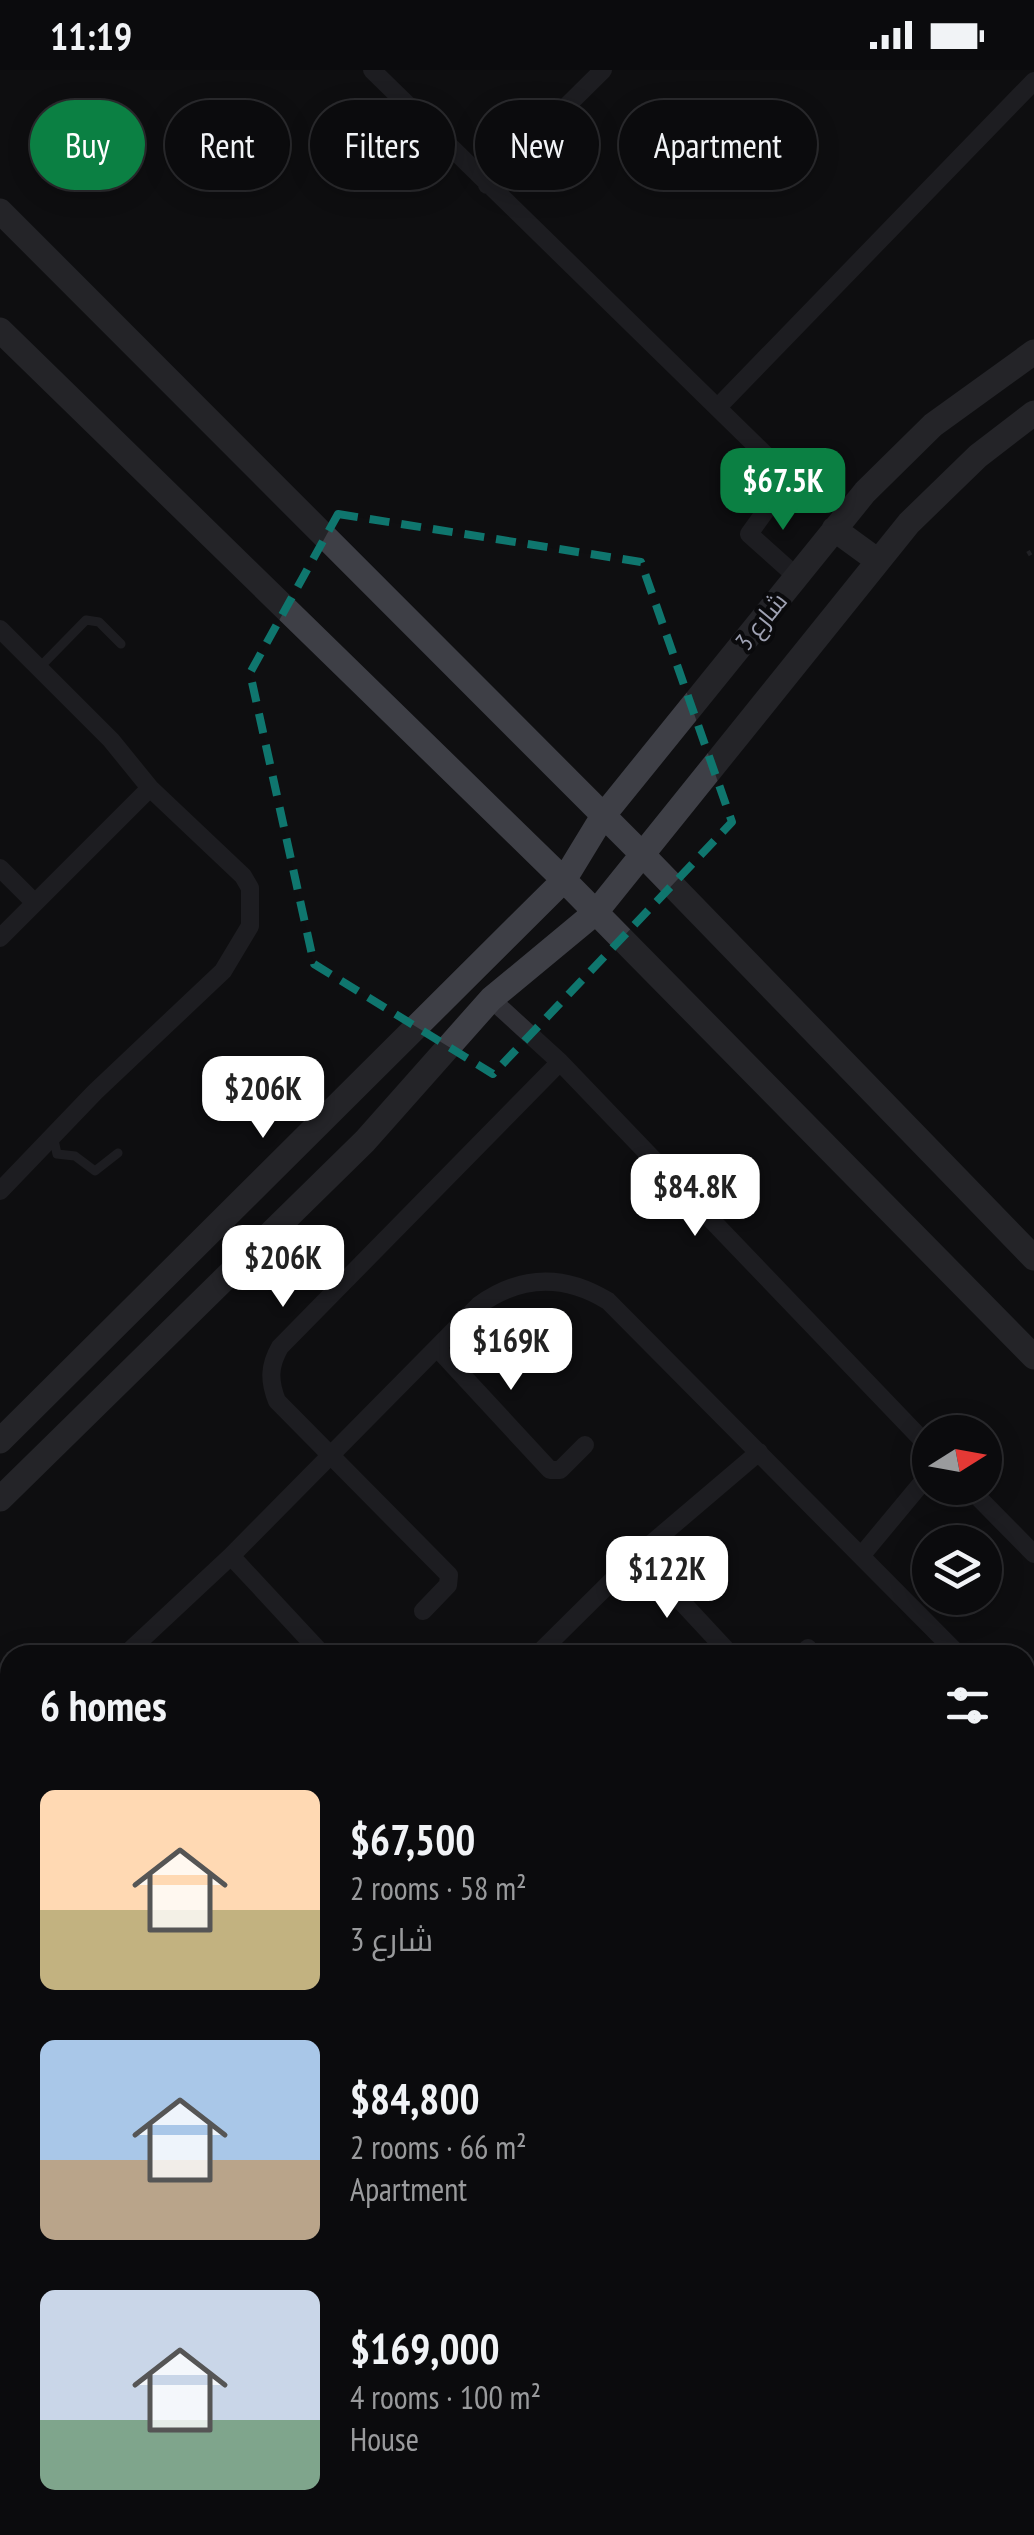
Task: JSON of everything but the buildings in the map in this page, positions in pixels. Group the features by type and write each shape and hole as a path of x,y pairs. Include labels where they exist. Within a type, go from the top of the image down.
{"street":[{"path":"372,70 475,172"},
{"path":"573,100 603,70"},
{"path":"718,407 1034,80"},
{"path":"493,190 718,407 784,478 782,488 749,534 798,576"},
{"path":"0,211 641,853 1034,1258"},
{"path":"0,330 564,880 1034,1357"},
{"name":"شارع 3","path":"0,1441 564,880 603,816 834,529 933,425 1034,352"},
{"path":"0,1499 364,1141 492,998 596,912 878,561 942,488 1034,413"},
{"path":"834,529 878,561"},
{"path":"0,629 111,740 150,788 243,876 250,888 250,926 223,971 95,1092 54,1140 0,1191"},
{"path":"0,938 150,788"},
{"path":"0,868 35,903"},
{"path":"492,998 560,1062 912,1429"},
{"path":"423,1611 448,1585 449,1575 277,1401 270,1374 280,1347 560,1062"},
{"path":"136,1645 232,1556 437,1348 496,1294 533,1281 573,1284 608,1301 949,1645"},
{"path":"437,1348 550,1470 560,1470 585,1445"},
{"path":"547,1645 638,1555 759,1452"},
{"path":"861,1556 912,1495"},
{"path":"986,1505 1034,1554"},
{"path":"638,1555 722,1645"},
{"path":"232,1556 314,1645"}],"lane":[{"path":"40,666 90,619 99,622 121,644"},
{"path":"54,1140 57,1154 75,1156 95,1171 118,1153"}],"path":[{"path":"1028,551 1034,561"}],"highlighted area":[{"path":"338,514 641,562 732,822 493,1074 314,964 250,673"}]}
